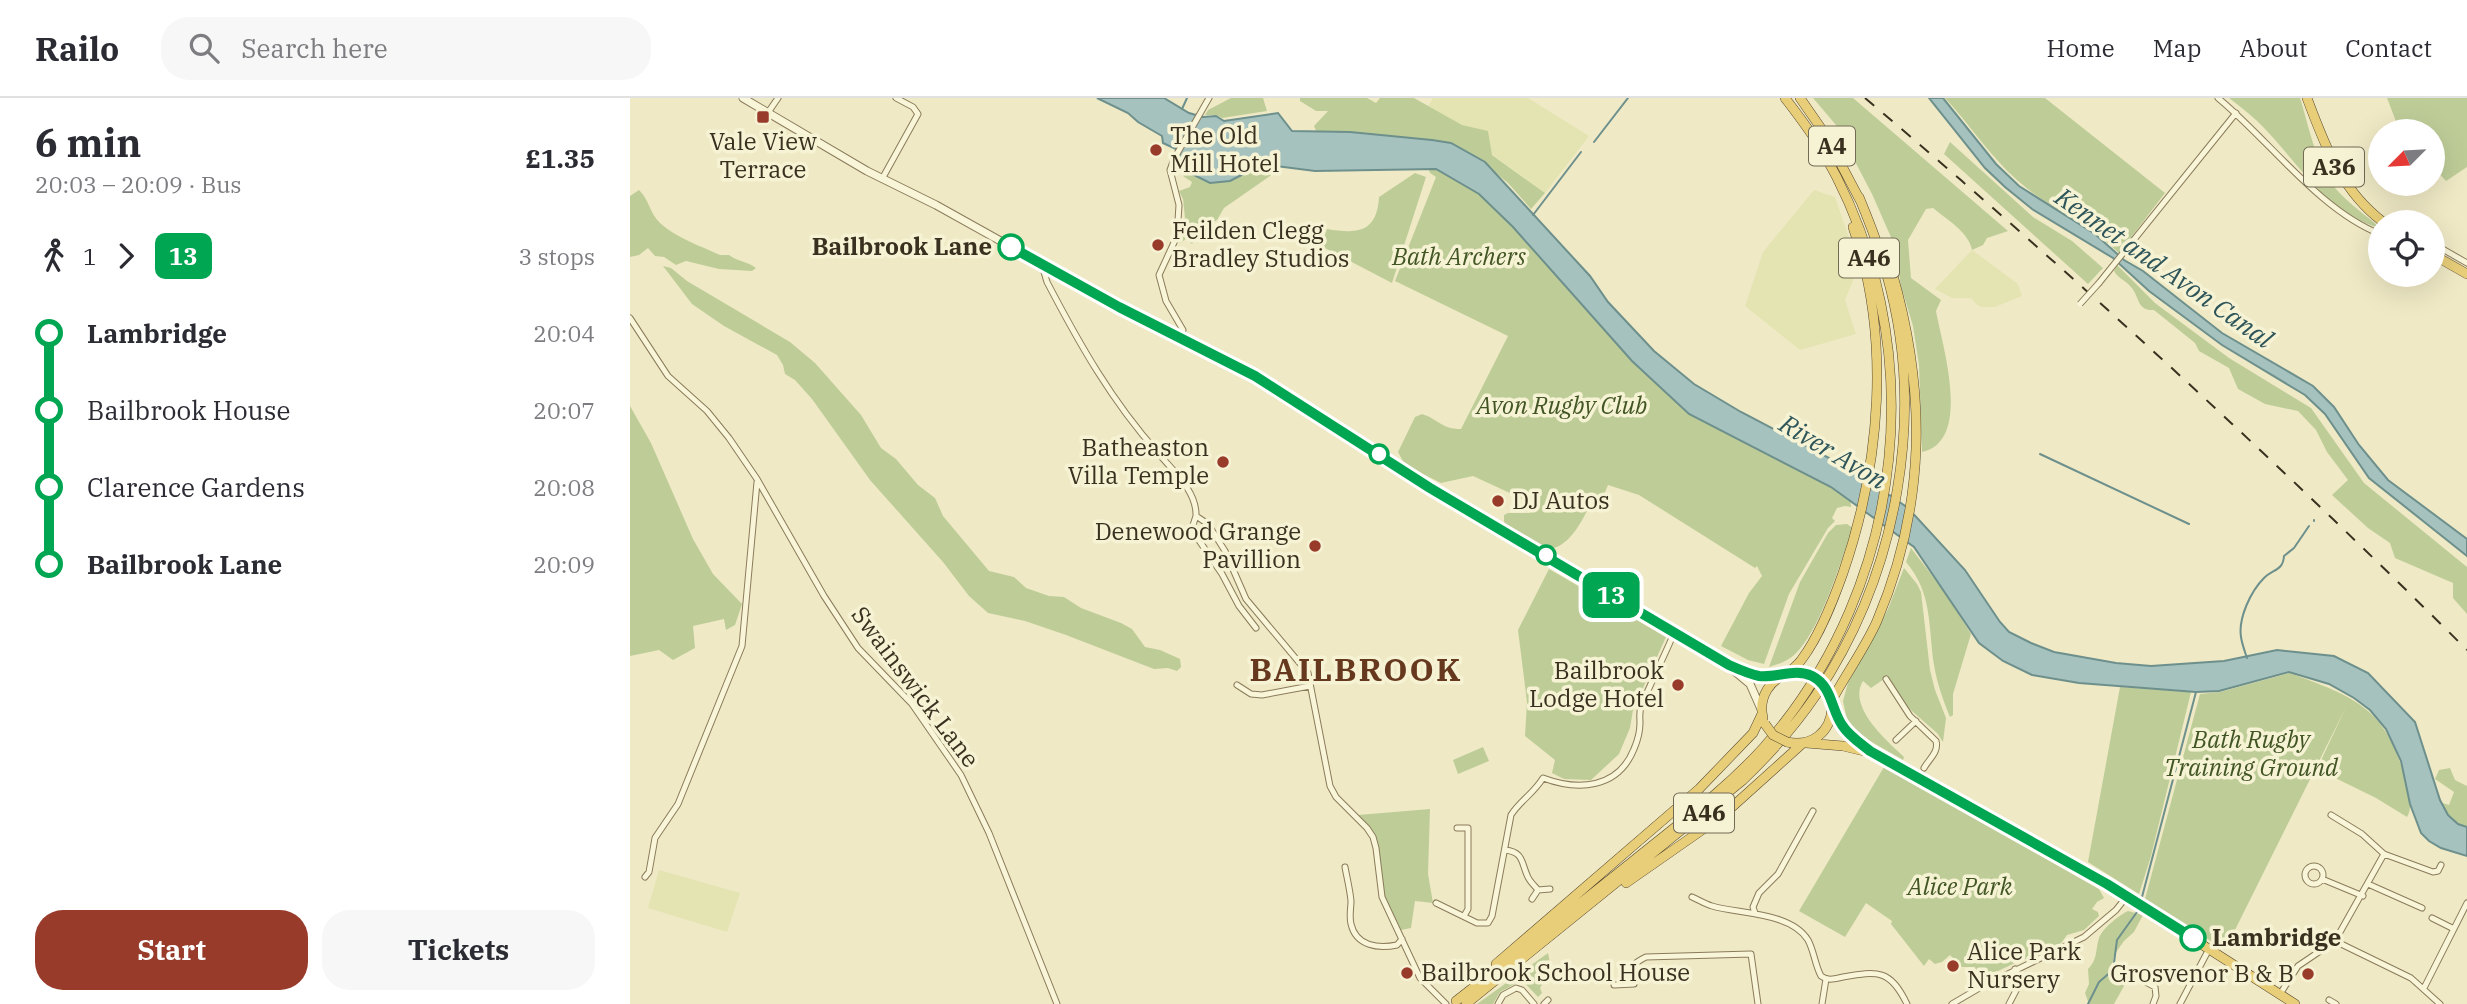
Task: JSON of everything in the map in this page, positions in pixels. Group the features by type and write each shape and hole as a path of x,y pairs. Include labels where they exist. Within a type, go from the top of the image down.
{"highway":[{"name":"A4","path":"1784,98 1802,121"},
{"name":"A4","path":"1800,98 1825,134 1859,197"},
{"name":"A36","path":"2307,98 2327,151 2344,183 2368,210"},
{"path":"1475,986 1496,964 1699,789 1755,730 1763,716 1765,693 1769,686 1802,659 1837,590 1867,482 1876,396 1872,307 1860,251 1838,187 1802,121"},
{"name":"A46","path":"1456,1003 1703,805 1763,747 1805,692 1847,619 1868,562 1887,483 1892,377 1874,272 1862,235 1833,170 1802,121"},
{"path":"1563,926 1695,838 1805,743 1819,736 1828,726 1831,699 1875,624 1895,573 1913,497 1918,430 1913,367 1901,302 1891,268 1859,197"},
{"name":"A46","path":"1456,1003 1563,926 1708,810 1769,754 1816,695 1844,649 1879,568 1889,531 1900,474 1905,418 1904,379 1895,309 1884,263 1859,197"},
{"path":"2445,261 2467,274"},
{"path":"1785,675 1803,673 1818,680 1850,735 1877,754 2127,896 2295,1004"},
{"path":"1763,716 1773,735 1787,742 1843,746 1877,754"}],"street":[{"path":"767,114 778,98"},
{"path":"882,179 918,114 913,107 897,98"},
{"path":"1180,338 1183,330 1166,301 1159,275 1176,243 1179,205 1170,170 1209,98"},
{"path":"2218,98 2322,197 2368,228"},
{"path":"747,99 767,114 882,179 936,205 1119,307 1255,376 1430,488 1729,665 1758,676 1785,675"},
{"path":"2080,304 2115,265 2236,113"},
{"path":"2445,250 2467,263"},
{"path":"1047,267 1044,272 1047,282 1090,362 1133,425 1185,484 1192,496 1197,509 1193,525 1196,536 1222,574 1239,606 1256,628"},
{"name":"Swainswick Lane","path":"630,318 668,376 707,411 757,479 824,596 858,648 912,704 966,783 1004,869 1057,1004"},
{"path":"645,877 649,872 655,838 678,804 742,646 757,479"},
{"path":"1196,516 1208,524 1225,551 1246,599 1304,667 1330,786 1336,797 1373,837 1382,897 1420,978 1456,1003"},
{"path":"1436,903 1481,924 1488,923 1511,816 1517,804 1535,790 1543,778 1560,784 1589,786 1604,781 1626,763 1634,750 1641,727 1641,707 1674,633"},
{"path":"1729,665 1750,684 1763,716"},
{"path":"1886,680 1898,701 1934,736 1937,746 1924,768 1913,773"},
{"path":"1237,685 1251,694 1262,695 1310,686"},
{"path":"1896,740 1916,721"},
{"path":"1924,768 1924,779"},
{"path":"1755,913 1753,907 1759,893 1778,874 1813,811"},
{"path":"2331,815 2362,834 2384,855 2433,872 2438,871 2441,865"},
{"path":"1457,828 1468,828 1468,909 1464,916"},
{"path":"1505,850 1514,851 1521,856 1528,878 1538,890"},
{"path":"2280,994 2298,966 2335,941 2384,855"},
{"path":"1345,867 1352,927 1356,936 1379,947 1397,945 1402,939"},
{"path":"2322,879 2363,896"},
{"path":"2368,884 2422,908"},
{"path":"1538,890 1550,889"},
{"path":"1532,899 1538,890"},
{"path":"1952,1004 2084,937 2116,910 2127,896"},
{"path":"1692,897 1710,906 1755,913 1786,923 1802,933 1808,941 1817,969 1826,979"},
{"path":"2424,988 2465,901"},
{"path":"2432,918 2454,929"},
{"path":"2335,941 2400,971 2424,988 2440,1004"},
{"path":"2180,1004 2209,948"},
{"path":"1624,984 1629,968 1646,957 1751,954 1758,1004"},
{"path":"2009,1004 2021,981 2015,970"},
{"path":"1826,979 1869,972 1879,973 1895,984 1907,1004"},
{"path":"2138,978 2155,987 2153,1004"},
{"path":"1822,1004 1826,979"},
{"path":"1614,985 1634,984"},
{"path":"1498,1004 1503,995 1516,988 1522,990 1534,1004"},
{"path":"2329,1000 2336,1004"}],"green space":[{"path":"1231,98 1263,98 1267,111 1222,118 1205,115 1208,110"},
{"path":"1300,98 1367,98 1376,103 1380,98 1414,98 1462,125 1488,131 1492,155 1545,193 1531,209 1508,183 1486,165 1318,135 1314,126 1328,111 1316,111 1300,101"},
{"path":"1433,98 1528,98 1589,136 1545,193 1492,154 1425,112"},
{"path":"1813,98 1853,98 2008,231 1987,238 1983,245 1972,250 1962,232 1933,208 1926,209 1908,240 1911,278 1941,300 1936,311 1950,390 1947,430 1937,444 1922,452 1919,365 1894,244 1872,194 1836,125"},
{"path":"1945,98 2045,98 2165,193 2119,253 2095,233 2017,180"},
{"path":"2229,98 2300,98 2323,169 2346,200 2368,218 2368,223 2345,212 2330,200 2248,113"},
{"path":"2387,98 2467,98 2467,167 2445,180 2445,119 2395,119"},
{"path":"1950,142 2033,217 2072,241 2103,268 2088,284 1944,154"},
{"path":"1257,160 1277,166 1270,176 1224,208 1217,220 1202,231 1192,244 1186,239 1177,242 1179,223 1185,218 1183,199 1179,191 1190,187 1192,182 1183,176 1185,171 1193,173"},
{"path":"1426,162 1487,195 1609,332 1850,491 1851,507 1837,508 1832,518 1835,521 1828,528 1789,594 1764,664 1748,660 1721,646 1749,593 1762,576 1757,566 1755,568 1639,495 1608,485 1598,509 1590,505 1571,536 1557,547 1549,549 1525,539 1504,522 1504,515 1508,513 1530,513 1531,506 1525,500 1473,476 1441,483 1405,465 1398,452 1415,417 1422,414 1445,426 1461,429 1508,336 1395,281 1436,177 1430,173"},
{"path":"1415,173 1426,177 1392,283 1321,246 1327,229 1356,231 1370,224 1379,197"},
{"path":"639,190 657,219 673,233 756,268 752,271 719,269 686,261 676,265 664,257 655,256 648,248 639,255 630,257 630,196"},
{"path":"1814,190 1835,197 1853,250 1857,271 1845,300 1856,334 1800,350 1745,306 1763,252"},
{"path":"1972,250 2018,284 2022,296 1995,307 1982,307 1971,298 1952,298 1935,289"},
{"path":"2117,265 2155,303 2229,358 2311,408 2364,483 2467,567 2467,614 2453,598 2453,583 2395,558 2390,543 2368,528 2332,495 2348,480 2327,452 2316,430 2298,411 2265,404 2238,389 2229,368 2199,351 2195,343 2154,310 2148,310 2141,305 2133,290 2114,271"},
{"path":"663,266 671,268 687,281 790,342 815,363 861,415 881,448 896,459 918,485 935,498 943,516 989,571 1014,577 1026,588 1049,596 1064,597 1081,608 1121,623 1132,629 1145,647 1180,659 1181,667 1177,671 1168,668 1154,669 1025,621 988,613 969,596 943,562 870,480 812,399 795,380 785,374 777,355 724,326 692,304"},
{"path":"630,406 651,443 693,539 713,574 742,604 735,625 726,630 724,619 693,626 695,648 673,660 659,650 630,656"},
{"path":"1847,524 1853,528 1812,631 1793,656 1769,667 1800,582 1828,533 1836,525"},
{"path":"1911,548 1946,594 1971,634 1953,694 1953,715 1950,717 1935,672 1925,598 1915,574 1906,562"},
{"path":"1904,568 1921,592 1930,670 1946,718 1943,742 1937,733 1904,704 1887,677 1871,688 1863,681 1859,691 1860,702 1871,723 1904,757 1903,760 1852,728 1847,720 1843,701 1848,683 1888,609"},
{"path":"1549,569 1666,637 1633,710 1630,728 1619,754 1591,780 1564,779 1552,773 1555,760 1525,736 1527,702 1518,630"},
{"name":"Bath Rugby Training Ground","path":"2290,673 2348,697 2376,718 2396,752 2409,791 2409,812 2407,817 2376,798 2317,769 2346,707 2225,950 2145,899 2200,694 2220,692"},
{"path":"2120,687 2191,692 2151,856 2139,894 2088,862"},
{"path":"1483,747 1489,761 1458,774 1453,760"},
{"name":"Alice Park","path":"1884,767 2099,889 2104,898 2092,909 2098,912 2099,916 2084,930 2067,935 2059,946 1979,980 1975,967 1962,967 1950,955 1935,964 1929,959 1924,966 1891,924 1892,921 1866,903 1845,937 1799,911"},
{"path":"2450,768 2455,780 2467,786 2467,827 2452,821 2439,802 2449,805 2454,792 2435,779 2439,770"},
{"path":"1430,809 1428,874 1433,903 1415,901 1411,928 1401,930 1385,897 1377,843 1358,815"},
{"path":"659,870 740,893 727,932 648,908"},
{"path":"2128,911 2143,915 2134,932 2114,955 2111,972 2113,974 2116,970 2129,977 2114,1004 2089,1004 2085,993 2089,984 2088,969 2095,958 2099,938 2111,923"},
{"path":"1548,953 1551,968 1538,997 1522,980 1500,992 1493,1004 1477,1004"}],"water":[{"path":"1097,98 1164,98 1189,113 1203,117 1216,116 1224,121 1278,113 1292,131 1350,132 1451,143 1485,162 1590,276 1608,302 1654,351 1694,384 1741,412 1858,473 1908,508 1965,570 2009,632 2054,652 2116,663 2151,666 2224,661 2277,650 2334,656 2368,673 2415,722 2440,800 2448,815 2458,824 2467,827 2467,856 2441,848 2421,833 2410,804 2401,761 2386,729 2370,710 2329,684 2289,672 2219,691 2196,692 2079,683 2032,675 2003,661 1979,643 1914,547 1831,487 1689,414 1632,361 1513,227 1479,194 1436,169 1315,171 1268,165 1259,166 1230,181 1210,183 1188,172 1183,159 1177,159 1180,154 1163,143 1162,136 1128,113"},
{"path":"1929,98 1943,98 1996,164 2019,186 2095,234 2124,260 2143,271 2222,333 2313,386 2334,407 2359,445 2388,480 2467,539 2467,556 2369,478 2325,414 2305,395 2222,345 2149,291 2113,258 2032,209 2005,187 1985,168"}],"waterway":[{"path":"1182,109 1187,98"},
{"path":"1594,142 1628,98"},
{"path":"1533,215 1581,152"},
{"path":"2040,454 2189,524"},
{"path":"2247,658 2241,640 2246,605 2259,583 2280,567 2284,556 2294,548 2309,526"},
{"path":"2142,897 2196,692"},
{"path":"2088,1004 2099,982 2113,970 2117,940 2137,912"}],"railway":[{"path":"1865,98 2172,368 2467,650"}],"bus line":[{"name":"13","path":"1011,247 1119,307 1255,376 1430,488 1729,665 1762,676 1783,676 1795,672 1811,675 1829,692 1832,705 1850,735 1870,751 2107,884 2193,938"}],"place":[{"name":"Vale View Terrace","path":"763,117"},
{"name":"The Old Mill Hotel","path":"1156,150"},
{"name":"Feilden Clegg Bradley Studios","path":"1158,245"},
{"name":"Bailbrook Lane","path":"1011,247"},
{"name":"Batheaston Villa Temple","path":"1223,462"},
{"name":"DJ Autos","path":"1498,501"},
{"name":"Denewood Grange Pavillion","path":"1315,546"},
{"name":"Bailbrook Lodge Hotel","path":"1678,685"},
{"name":"Lambridge","path":"2193,938"},
{"name":"Alice Park Nursery","path":"1953,966"},
{"name":"Bailbrook School House","path":"1407,973"},
{"name":"Grosvenor B & B","path":"2308,974"}],"district":[{"name":"BAILBROOK","path":"1356,670"}],"park label":[{"name":"Bath Archers","path":"1459,257"},
{"name":"Avon Rugby Club","path":"1562,406"}],"water label":[{"name":"Kennet and Avon Canal","path":"2164,268"},
{"name":"River Avon","path":"1833,452"}]}
